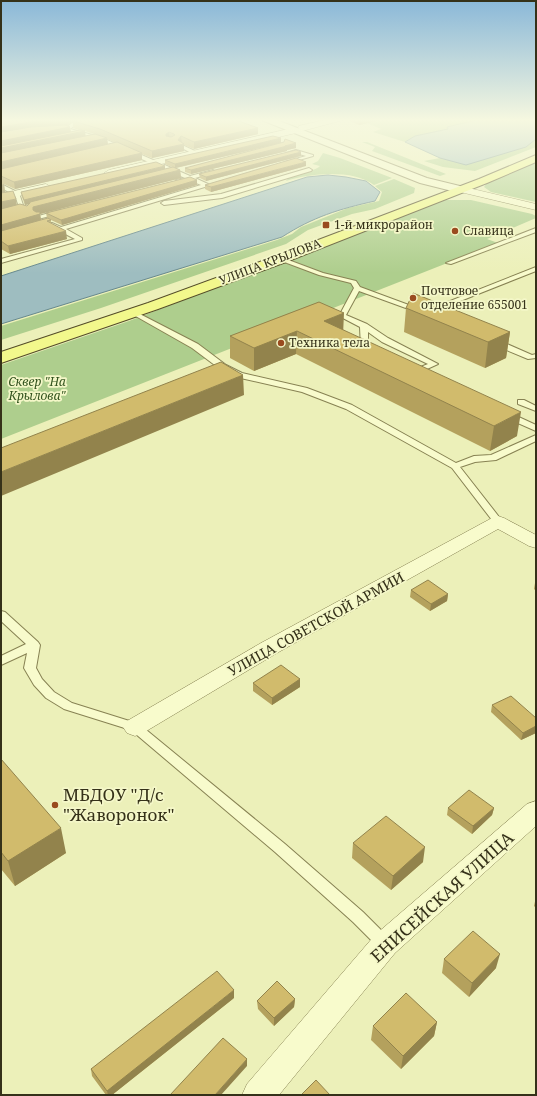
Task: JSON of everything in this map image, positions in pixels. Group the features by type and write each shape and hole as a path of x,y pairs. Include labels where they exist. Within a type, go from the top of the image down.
{"main road":[{"name":"УЛИЦА КРЫЛОВА","path":"1,358 134,313 281,259 506,170"}],"street":[{"path":"101,174 118,170"},
{"path":"418,170 438,177 460,189 536,207"},
{"path":"1,197 55,185"},
{"path":"498,522 536,542"},
{"name":"УЛИЦА СОВЕТСКОЙ АРМИИ","path":"135,727 269,648 498,522"},
{"name":"ЕНИСЕЙСКАЯ УЛИЦА","path":"258,1095 385,944 536,811"}],"lane":[{"path":"167,173 181,170"},
{"path":"174,182 219,170"},
{"path":"138,206 222,196 309,170"},
{"path":"175,171 206,185"},
{"path":"60,229 214,183"},
{"path":"1,186 17,194 22,209 80,239 1,261"},
{"path":"15,210 30,207"},
{"path":"38,217 69,210"},
{"path":"42,225 50,223"},
{"path":"449,263 536,230"},
{"path":"281,259 321,274 354,282 357,288 428,315 536,269"},
{"path":"357,288 342,316 364,326 385,340 434,364 413,370 430,378"},
{"path":"134,313 196,346 220,369 239,375 304,390 349,408 455,466 498,522"},
{"path":"364,326 364,347 377,353"},
{"path":"489,340 531,357 536,356"},
{"path":"521,402 536,409"},
{"path":"501,412 536,428"},
{"path":"455,466 474,459 493,458 536,438"},
{"path":"1,615 34,644"},
{"path":"34,644 30,668 38,682 50,695 68,706 135,727 280,848 358,917 385,944"},
{"path":"1,661 34,644"}],"green space":[{"path":"311,170 372,170 392,178 374,185 355,176 331,174 307,176 286,181 298,174"},
{"path":"424,170 436,170 446,174 440,176"},
{"path":"518,170 536,170 536,202 491,192 484,187 486,184"},
{"path":"394,179 415,188 414,193 375,209 352,214 308,230 286,244 101,308 1,340 1,326 277,240 292,234 301,227 348,208 379,201 382,192 375,186"},
{"name":"Сквер \"На Крылова\"","path":"444,200 471,200 532,214 536,216 536,218 487,239 498,243 1,439 1,365 129,321"}],"water":[{"path":"328,175 366,181 380,192 375,201 327,214 293,230 282,237 1,324 1,276 307,177"}],"building":[{"path":"1,170 66,170 14,182 1,176"},
{"path":"119,170 148,170 24,200 21,192"},
{"path":"160,170 179,170 33,207 33,210 40,212 40,214 1,225 1,209 20,204 27,206 30,202"},
{"path":"215,170 232,170 206,177 199,174"},
{"path":"255,170 275,170 211,187 205,185"},
{"path":"190,177 197,180 61,220 46,213"},
{"path":"13,191 16,199 1,202 1,193"},
{"path":"48,218 51,220 47,221 66,231 8,246 1,241 1,231"},
{"path":"413,293 510,332 488,342 406,308"},
{"path":"319,302 344,313 324,321 521,412 494,426 297,331 254,348 230,336"},
{"path":"221,362 243,375 1,472 1,448"},
{"path":"428,580 448,594 431,604 411,590"},
{"path":"281,665 300,679 272,698 253,683"},
{"path":"511,696 536,718 536,726 523,733 492,705"},
{"path":"1,759 61,828 8,861 1,852"},
{"path":"469,790 494,808 473,826 448,808"},
{"path":"386,816 425,847 393,876 353,843"},
{"path":"473,931 500,954 472,983 444,959"},
{"path":"217,971 234,990 107,1091 91,1069"},
{"path":"277,981 295,999 274,1018 257,1001"},
{"path":"406,993 437,1022 403,1056 373,1026"},
{"path":"223,1038 247,1059 215,1095 170,1095"},
{"path":"316,1080 330,1095 301,1095"}],"place":[{"name":"1-й микрорайон","path":"326,225"},
{"name":"Славица","path":"455,231"},
{"name":"Почтовое отделение 655001","path":"413,298"},
{"name":"Техника тела","path":"281,343"},
{"name":"МБДОУ \"Д/с \"Жаворонок\"","path":"55,805"}]}
